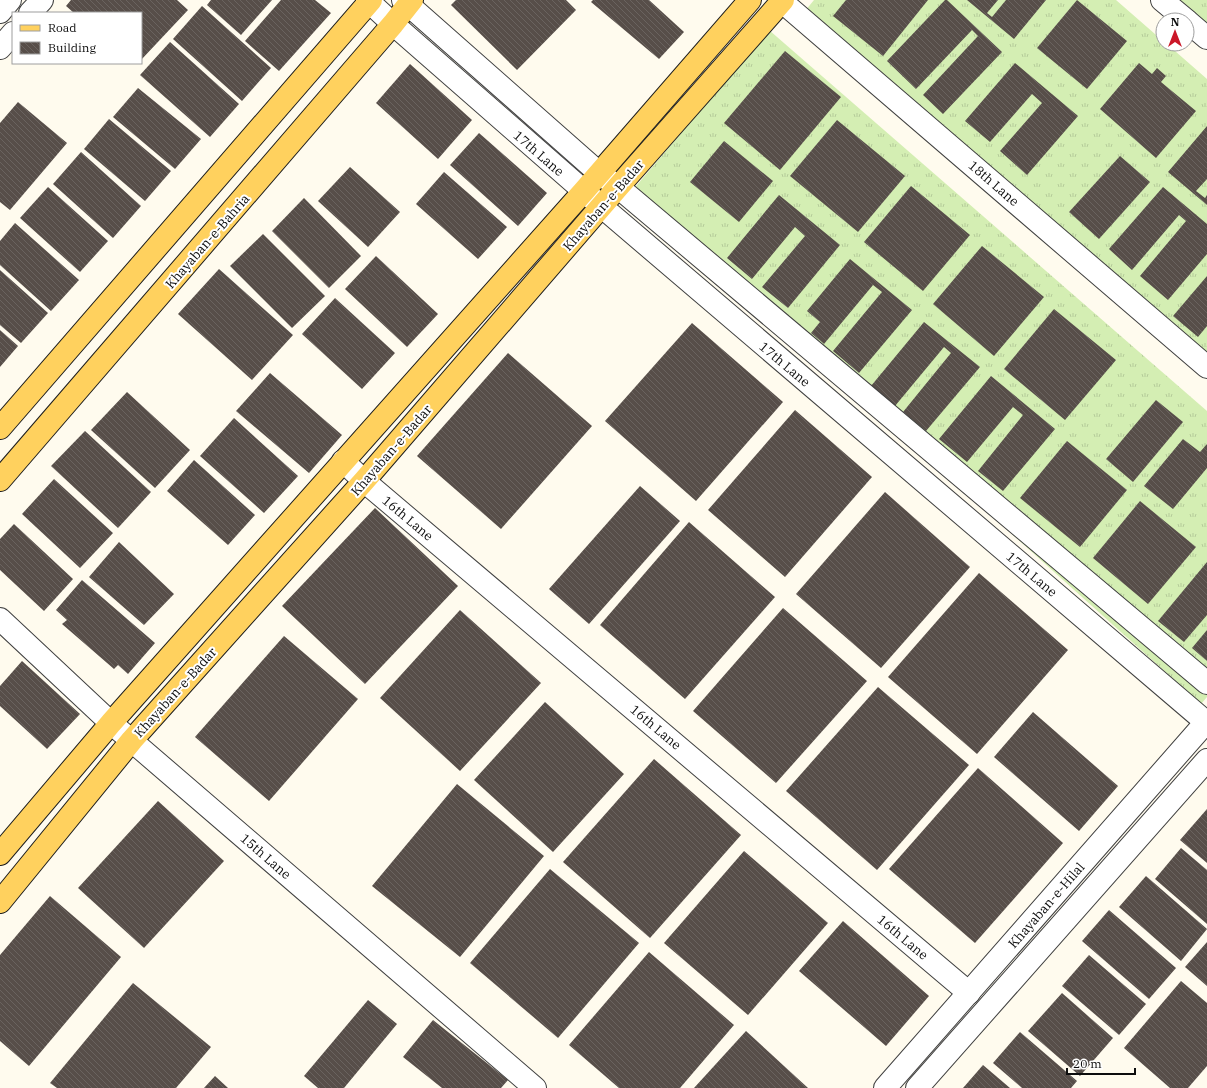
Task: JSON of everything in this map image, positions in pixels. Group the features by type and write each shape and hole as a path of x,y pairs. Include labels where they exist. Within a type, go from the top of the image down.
{"main road":[{"name":"Khayaban-e-Badar","path":"0,854 112,722 584,191 750,0"},
{"name":"Khayaban-e-Badar","path":"0,902 132,740 364,481 601,206 782,0"},
{"path":"0,428 369,1"},
{"name":"Khayaban-e-Bahria","path":"0,480 393,24 408,1"}],"street":[{"path":"0,12 10,0"},
{"path":"31,12 42,0"},
{"name":"18th Lane","path":"782,0 1207,367"},
{"path":"1162,0 1176,12"},
{"name":"17th Lane","path":"369,1 393,24 601,206 1207,722"},
{"name":"17th Lane","path":"408,1 599,173 618,187 1207,683"},
{"path":"1195,28 1207,38"},
{"path":"0,48 12,34"},
{"name":"16th Lane","path":"343,461 364,481 969,993"},
{"name":"15th Lane","path":"0,619 132,740 535,1088"},
{"name":"Khayaban-e-Hilal","path":"885,1088 1207,722"},
{"path":"917,1088 1207,760"}],"green space":[{"path":"814,0 1116,0 1155,34 1155,52 1176,52 1207,79 1207,372 805,11"},
{"path":"1172,0 1207,0 1207,30 1195,20 1195,12 1186,12"},
{"path":"769,30 1207,411 1207,697 1201,704 631,192"}],"building":[{"path":"71,0 177,0 188,10 142,59 142,12 73,12 66,6"},
{"path":"211,0 272,0 241,35 207,5"},
{"path":"281,0 315,0 331,13 279,71 245,41"},
{"path":"456,0 566,0 576,10 517,70 451,5"},
{"path":"593,0 649,0 684,32 659,59 591,2"},
{"path":"846,0 928,0 883,56 833,16"},
{"path":"945,0 947,0 1002,52 943,114 923,95 978,36 972,30 916,89 887,61"},
{"path":"967,0 998,0 987,13 992,17 1006,0 1046,0 1014,39"},
{"path":"1077,0 1127,41 1087,89 1037,48"},
{"path":"202,6 271,68 242,101 173,39"},
{"path":"170,42 239,104 210,137 140,75"},
{"path":"785,51 841,97 780,170 724,123"},
{"path":"1015,63 1078,116 1027,175 1000,151 1042,103 1032,94 990,142 965,121"},
{"path":"1139,63 1152,74 1157,68 1166,76 1161,82 1196,111 1156,158 1100,109"},
{"path":"410,64 472,120 438,159 376,103"},
{"path":"138,88 201,139 175,169 113,117"},
{"path":"18,102 67,143 10,210 0,202 0,123"},
{"path":"109,119 171,171 145,201 84,149"},
{"path":"837,120 905,176 858,232 790,176"},
{"path":"1207,126 1207,179 1196,191 1205,198 1207,195 1207,205 1168,172"},
{"path":"479,133 547,193 518,226 450,165"},
{"path":"724,141 773,181 739,222 690,182"},
{"path":"81,152 141,206 113,238 53,184"},
{"path":"1120,156 1150,182 1099,239 1069,212"},
{"path":"350,167 400,212 368,247 318,201"},
{"path":"444,172 507,227 478,259 416,204"},
{"path":"911,186 970,235 923,291 864,242"},
{"path":"48,187 108,241 80,272 20,218"},
{"path":"1163,187 1207,224 1207,254 1168,300 1140,276 1186,221 1179,215 1132,270 1109,249"},
{"path":"779,195 840,245 788,308 762,287 805,236 795,227 752,279 727,258"},
{"path":"304,198 361,256 329,288 272,231"},
{"path":"15,223 79,280 51,311 0,265 0,241"},
{"path":"263,234 325,296 292,328 230,266"},
{"path":"982,246 1044,297 994,356 933,304"},
{"path":"376,256 438,314 407,347 345,289"},
{"path":"850,259 912,310 859,373 833,351 882,292 873,285 824,344 811,333 820,322 807,311"},
{"path":"219,269 293,335 252,380 178,314"},
{"path":"0,270 48,313 21,343 0,325"},
{"path":"1207,276 1207,326 1198,337 1173,316"},
{"path":"335,298 395,353 362,389 302,334"},
{"path":"1054,309 1116,360 1065,420 1004,369"},
{"path":"924,322 980,367 926,431 903,412 951,353 944,347 895,406 871,386"},
{"path":"692,323 783,402 696,501 605,421"},
{"path":"0,330 18,346 0,367"},
{"path":"508,353 592,426 501,529 417,456"},
{"path":"270,373 342,435 309,473 236,411"},
{"path":"991,376 1055,429 1003,491 978,471 1023,415 1013,407 967,462 939,439"},
{"path":"127,392 190,450 155,488 91,430"},
{"path":"1156,400 1183,422 1133,482 1106,459"},
{"path":"795,410 872,477 785,577 708,510"},
{"path":"234,418 298,476 264,513 200,456"},
{"path":"85,431 151,492 118,528 51,466"},
{"path":"1183,439 1200,452 1207,444 1207,468 1173,509 1144,486"},
{"path":"1067,441 1127,490 1080,547 1020,498"},
{"path":"194,460 255,515 228,545 167,491"},
{"path":"54,479 113,533 80,568 22,514"},
{"path":"640,486 680,521 589,624 549,589"},
{"path":"885,492 970,567 881,668 796,594"},
{"path":"1140,501 1196,547 1148,604 1093,558"},
{"path":"375,508 458,586 365,684 282,606"},
{"path":"689,522 775,597 685,699 600,625"},
{"path":"14,524 73,579 44,611 0,570 0,539"},
{"path":"119,542 174,594 144,625 89,577"},
{"path":"1207,562 1207,615 1184,642 1158,621"},
{"path":"979,573 1068,650 977,754 888,677"},
{"path":"82,580 155,643 128,674 118,665 114,669 62,624 67,620 56,610"},
{"path":"783,608 867,681 776,783 693,711"},
{"path":"460,610 541,683 460,771 380,698"},
{"path":"1207,630 1207,661 1192,648"},
{"path":"284,636 358,699 269,801 195,737"},
{"path":"22,661 80,714 47,749 0,706 0,686"},
{"path":"878,687 969,765 877,870 786,791"},
{"path":"545,702 624,774 553,852 474,780"},
{"path":"1033,712 1118,786 1079,831 994,757"},
{"path":"654,759 741,835 650,938 563,862"},
{"path":"978,768 1063,843 975,943 889,869"},
{"path":"457,784 544,856 460,957 372,886"},
{"path":"158,801 224,861 144,948 78,888"},
{"path":"1207,809 1207,863 1180,840"},
{"path":"1181,848 1207,870 1207,924 1155,879"},
{"path":"744,851 828,923 748,1015 664,943"},
{"path":"550,869 639,943 558,1038 470,963"},
{"path":"1146,876 1207,929 1181,961 1119,907"},
{"path":"50,896 121,957 29,1066 0,1041 0,955"},
{"path":"1109,910 1176,968 1149,999 1082,941"},
{"path":"843,921 929,996 886,1046 799,971"},
{"path":"1207,942 1207,986 1185,967"},
{"path":"649,952 734,1025 680,1088 619,1088 569,1045"},
{"path":"1089,955 1146,1004 1119,1035 1062,986"},
{"path":"1181,981 1207,1003 1207,1066 1188,1088 1170,1088 1124,1048"},
{"path":"133,983 211,1047 176,1088 57,1088 50,1083"},
{"path":"1062,993 1113,1038 1080,1076 1028,1031"},
{"path":"368,1000 397,1024 344,1088 318,1088 304,1076"},
{"path":"433,1020 508,1080 501,1088 442,1088 403,1057"},
{"path":"746,1031 808,1088 694,1088"},
{"path":"1020,1032 1077,1081 1071,1088 1022,1088 993,1063"},
{"path":"983,1065 1010,1088 963,1088"},
{"path":"215,1076 228,1088 204,1088"}]}
